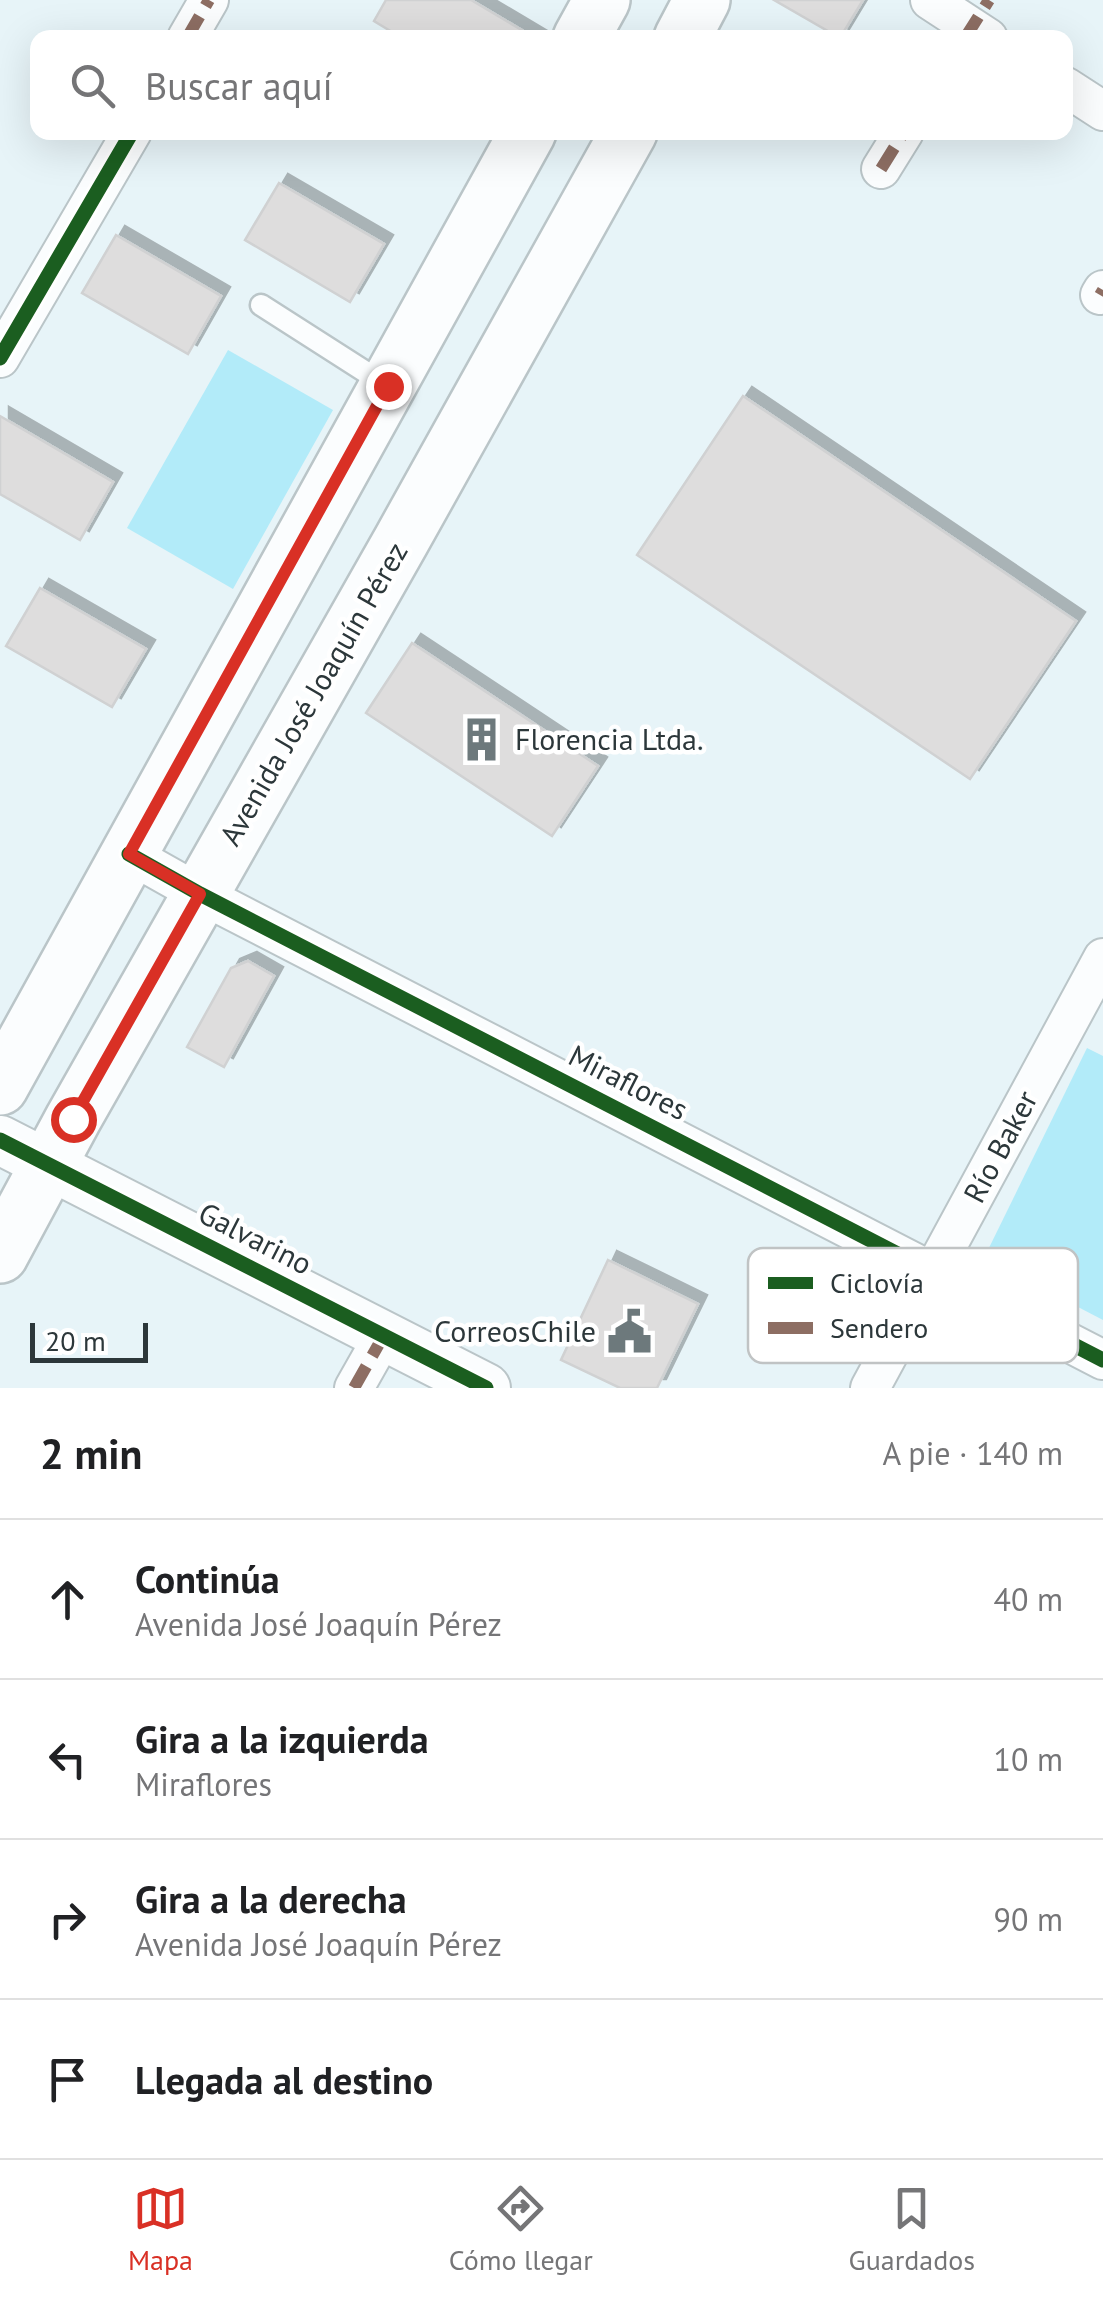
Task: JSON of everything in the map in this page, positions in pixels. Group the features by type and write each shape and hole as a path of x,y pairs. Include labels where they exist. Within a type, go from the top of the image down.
{"main road":[{"path":"585,30 602,0"},
{"path":"686,30 702,0"},
{"path":"0,1086 524,140"},
{"name":"Avenida José Joaquín Pérez","path":"0,1255 625,140"},
{"path":"326,498 401,542"}],"street":[{"path":"192,30 209,0"},
{"path":"930,0 979,26"},
{"path":"1073,92 1103,111"},
{"path":"0,358 10,317 127,140"},
{"path":"881,169 899,140"},
{"name":"Miraflores","path":"129,854 886,1248"},
{"name":"Río Baker","path":"947,1248 1091,1008 1103,958"},
{"name":"Galvarino","path":"0,1140 486,1388"},
{"path":"354,1388 384,1335"},
{"name":"Miraflores","path":"1078,1347 1103,1360"},
{"name":"Río Baker","path":"870,1388 884,1363"}],"lane":[{"path":"261,305 388,386"}],"shaded area":[{"path":"228,350 333,410 233,589 127,528"},
{"path":"1087,1048 1103,1056 1103,1320 1078,1307 1078,1248 989,1248"}],"building":[{"path":"386,0 471,0 522,30 389,30 374,21"},
{"path":"774,0 863,0 845,30 826,30"},
{"path":"279,183 384,244 350,302 245,240"},
{"path":"116,235 221,296 188,354 82,293"},
{"path":"743,396 1076,621 970,779 637,555"},
{"path":"0,416 113,482 80,540 0,494"},
{"path":"40,588 146,649 112,707 6,646"},
{"name":"Florencia Ltda.","path":"412,643 598,766 552,836 366,713"},
{"path":"248,961 274,976 224,1067 187,1047 231,968"},
{"name":"CorreosChile","path":"608,1260 698,1304 657,1388 620,1388 561,1360"}],"marked path":[{"path":"192,30 209,0"},
{"path":"970,30 989,0"},
{"path":"881,169 899,140"},
{"path":"1100,295 1103,290"},
{"path":"354,1388 384,1335"}],"cycle path":[{"path":"0,358 127,140"},
{"path":"129,854 886,1248"},
{"path":"0,1140 486,1388"},
{"path":"1078,1347 1103,1360"}],"place":[{"name":"Florencia Ltda.","path":"482,740"},
{"name":"CorreosChile","path":"629,1332"}],"route":[{"path":"73,1119 200,894 129,854 388,386"}]}
